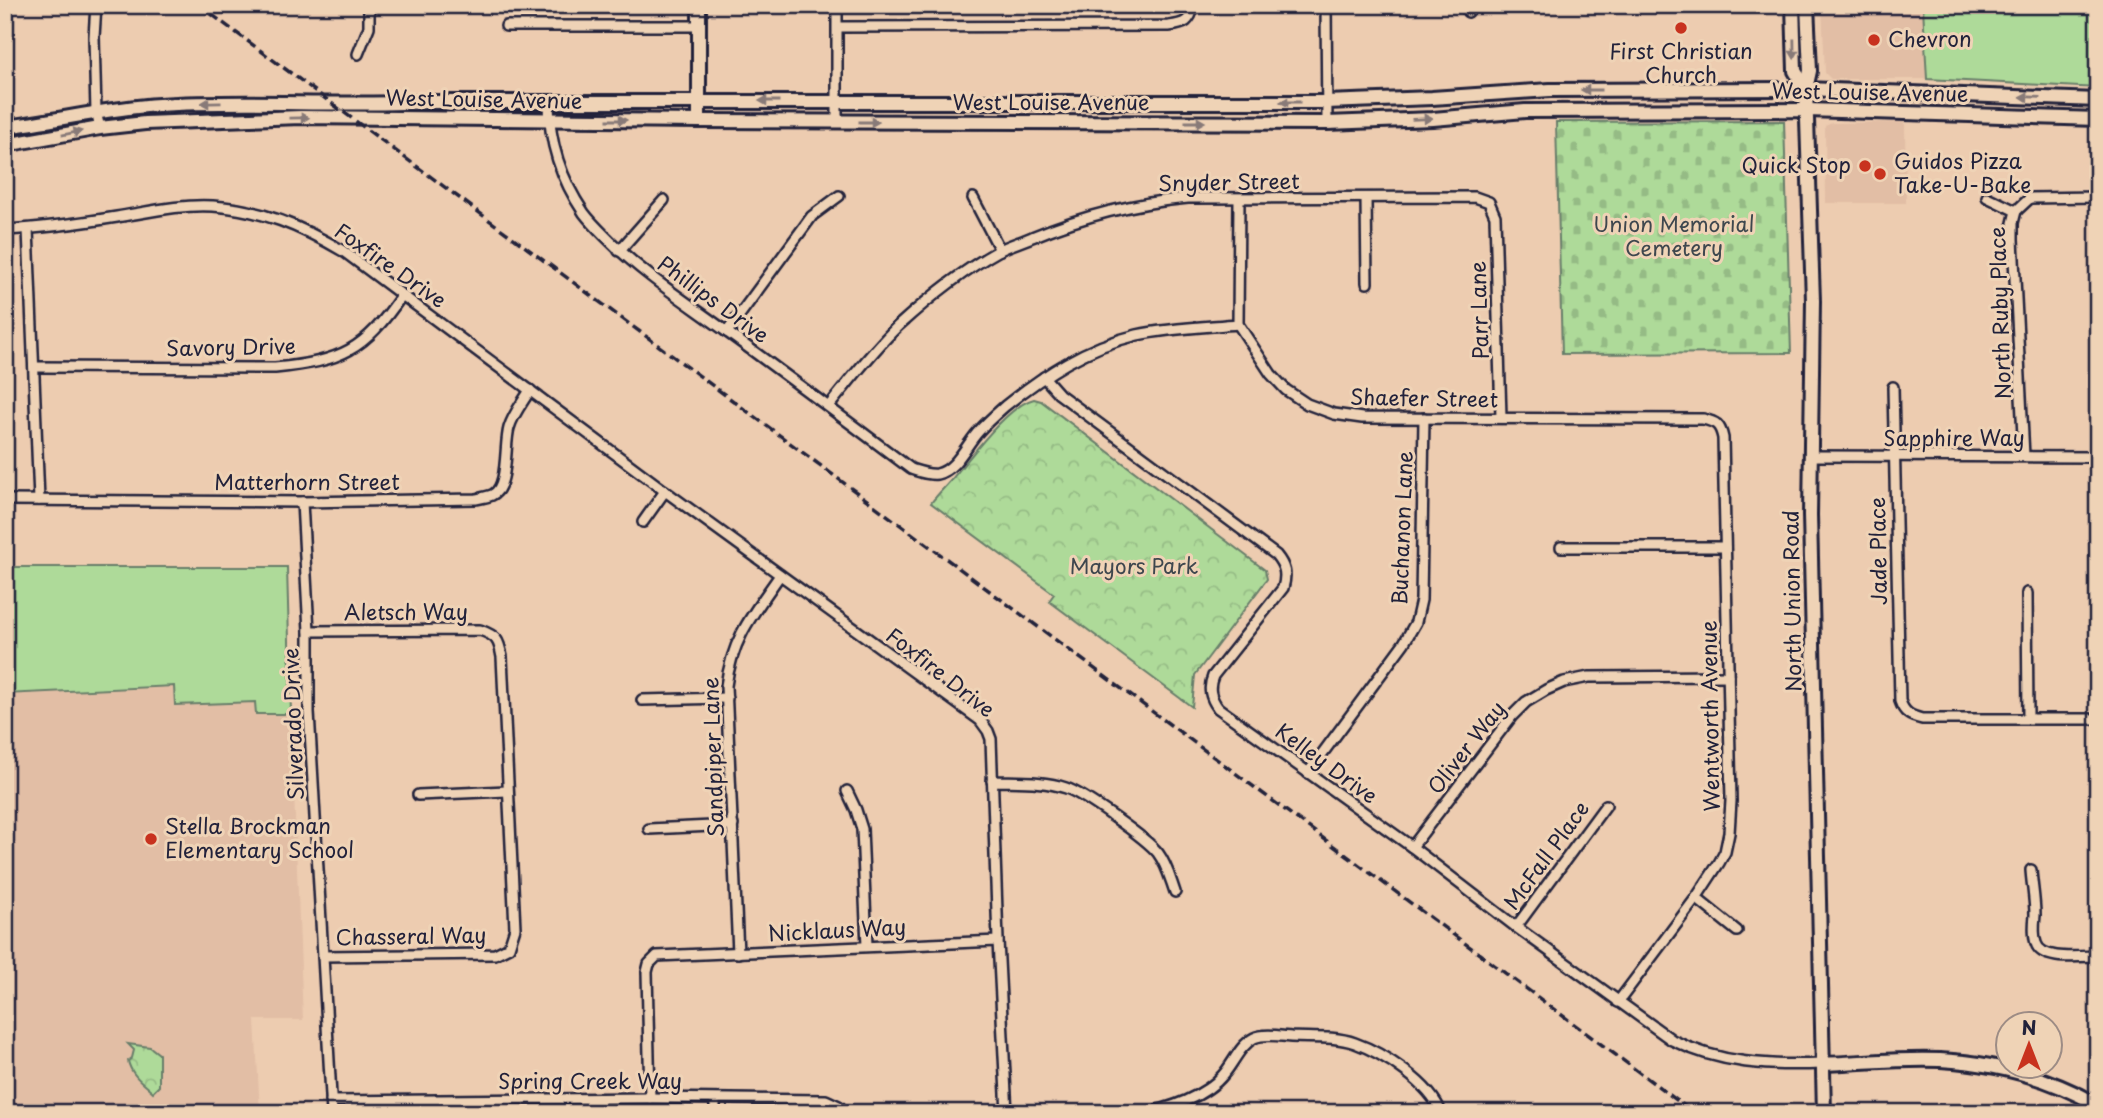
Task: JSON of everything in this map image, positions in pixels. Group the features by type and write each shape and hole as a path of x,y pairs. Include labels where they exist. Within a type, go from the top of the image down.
{"main road":[{"path":"699,5 699,121"},
{"name":"North Union Road","path":"1793,5 1795,71 1806,89"},
{"name":"North Union Road","path":"1807,5 1810,71 1806,89 1813,302 1810,456 1824,1113"},
{"name":"West Louise Avenue","path":"5,127 96,112 211,102 1326,102 1550,90 1806,89 2098,100"},
{"name":"West Louise Avenue","path":"5,145 100,128 187,120 301,117 1327,123 1433,119 1525,111 1807,110 2098,119"},
{"path":"1822,1064 1923,1060 1963,1062 2021,1073 2057,1085 2098,1105"}],"street":[{"path":"96,5 96,112 100,128"},
{"path":"358,54 369,27 369,5"},
{"path":"837,5 837,122"},
{"path":"838,27 1183,25 1191,18 1194,5"},
{"path":"1326,5 1327,123"},
{"path":"506,26 699,26"},
{"name":"Phillips Drive","path":"549,103 553,149 569,190 585,215 619,251 911,469 925,474 945,471 1001,409 1044,377"},
{"path":"727,332 812,216 839,196"},
{"name":"Snyder Street","path":"829,406 870,355 942,289 1000,250 1058,226 1099,213 1150,202 1188,198 1475,197 1489,202"},
{"path":"1987,197 2016,211 2030,198 2098,197"},
{"path":"973,198 1000,250"},
{"path":"1366,198 1367,282"},
{"path":"1044,377 1089,351 1136,335 1238,324 1239,199"},
{"path":"619,251 663,200"},
{"name":"Parr Lane","path":"1489,202 1495,216 1501,418"},
{"name":"Foxfire Drive","path":"5,230 65,226 189,207 232,208 272,217 313,233 343,251 664,491 980,720 991,740 1007,1113"},
{"name":"North Ruby Place","path":"2016,211 2013,223 2024,456"},
{"path":"28,229 39,500"},
{"name":"Savory Drive","path":"34,368 275,368 308,364 333,358 351,349 384,321 402,295"},
{"name":"Shaefer Street","path":"1238,324 1271,374 1286,390 1307,404 1334,414 1362,418 1691,419"},
{"name":"Kelley Drive","path":"1044,377 1059,394 1282,562 1286,577 1283,588 1213,676 1210,688 1212,700 1218,708 1412,847 1516,927 1672,1040 1693,1051 1721,1059 1756,1064 1822,1064"},
{"name":"Jade Place","path":"1893,387 1900,701 1906,712 1922,719 2028,719"},
{"name":"Matterhorn Street","path":"5,500 302,502 476,499 493,495 502,484 509,428 530,390"},
{"name":"Buchanon Lane","path":"1308,773 1404,643 1416,622 1422,600 1424,418"},
{"name":"Wentworth Avenue","path":"1618,1002 1720,863 1730,833 1723,438 1716,422 1691,419"},
{"name":"Sapphire Way","path":"1810,456 2098,457"},
{"path":"643,522 664,491"},
{"name":"Silverado Drive","path":"302,502 309,631 309,712 332,1113"},
{"path":"1561,547 1725,547"},
{"name":"Sandpiper Lane","path":"738,953 727,698 729,662 748,620 780,575"},
{"path":"2027,593 2028,719 2098,719"},
{"name":"Aletsch Way","path":"309,631 480,630 499,641 503,684"},
{"name":"Oliver Way","path":"1412,847 1512,716 1526,702 1546,690 1564,682 1589,677 1728,676"},
{"name":"Chasseral Way","path":"323,956 495,954 509,947 515,928 503,684"},
{"path":"642,700 727,698"},
{"path":"992,782 1044,783 1066,788 1085,797 1156,850 1166,864 1175,892"},
{"path":"418,795 507,791"},
{"path":"847,791 862,829 867,946"},
{"name":"McFall Place","path":"1516,927 1606,805"},
{"path":"649,829 733,825"},
{"path":"2031,870 2035,914 2033,928 2039,949 2045,954 2060,957 2098,956"},
{"path":"1696,898 1737,931"},
{"name":"Nicklaus Way","path":"650,1098 647,972 649,964 657,956 998,941"},
{"path":"1142,1113 1180,1104 1209,1088 1247,1043 1256,1037 1283,1036 1343,1041 1372,1051 1427,1089 1436,1100 1441,1113"},
{"name":"Spring Creek Way","path":"331,1101 650,1098 826,1100 839,1106 843,1113"},
{"path":"715,1100 715,1113"}],"shaded area":[{"name":"Chevron","path":"1822,5 1923,6 1927,79 1831,79 1825,73"},
{"name":"Quick Stop","path":"1905,122 1906,203 1826,203 1825,126 1832,123"},
{"name":"Stella Brockman Elementary School","path":"5,567 287,567 303,1020 255,1020 260,1113 5,1113"}],"green space":[{"path":"1888,5 2098,5 2098,88 1927,79 1923,7"},
{"name":"Union Memorial Cemetery","path":"1784,121 1791,353 1562,354 1556,122"},
{"name":"Mayors Park","path":"1034,399 1041,401 1265,570 1267,579 1195,675 1192,707 1049,601 1054,594 931,503 1001,421 1024,403"},
{"path":"5,567 287,567 291,714 256,714 255,702 175,705 174,686 5,694"},
{"path":"128,1044 150,1047 159,1054 159,1086 153,1092 132,1070 128,1061 134,1050"}],"railway":[{"path":"199,5 1694,1113"}],"place":[{"name":"First Christian Church","path":"1681,28"},
{"name":"Chevron","path":"1874,40"},
{"name":"Quick Stop","path":"1865,166"},
{"name":"Guidos Pizza Take-U-Bake","path":"1880,174"},
{"name":"Stella Brockman Elementary School","path":"151,839"}]}
